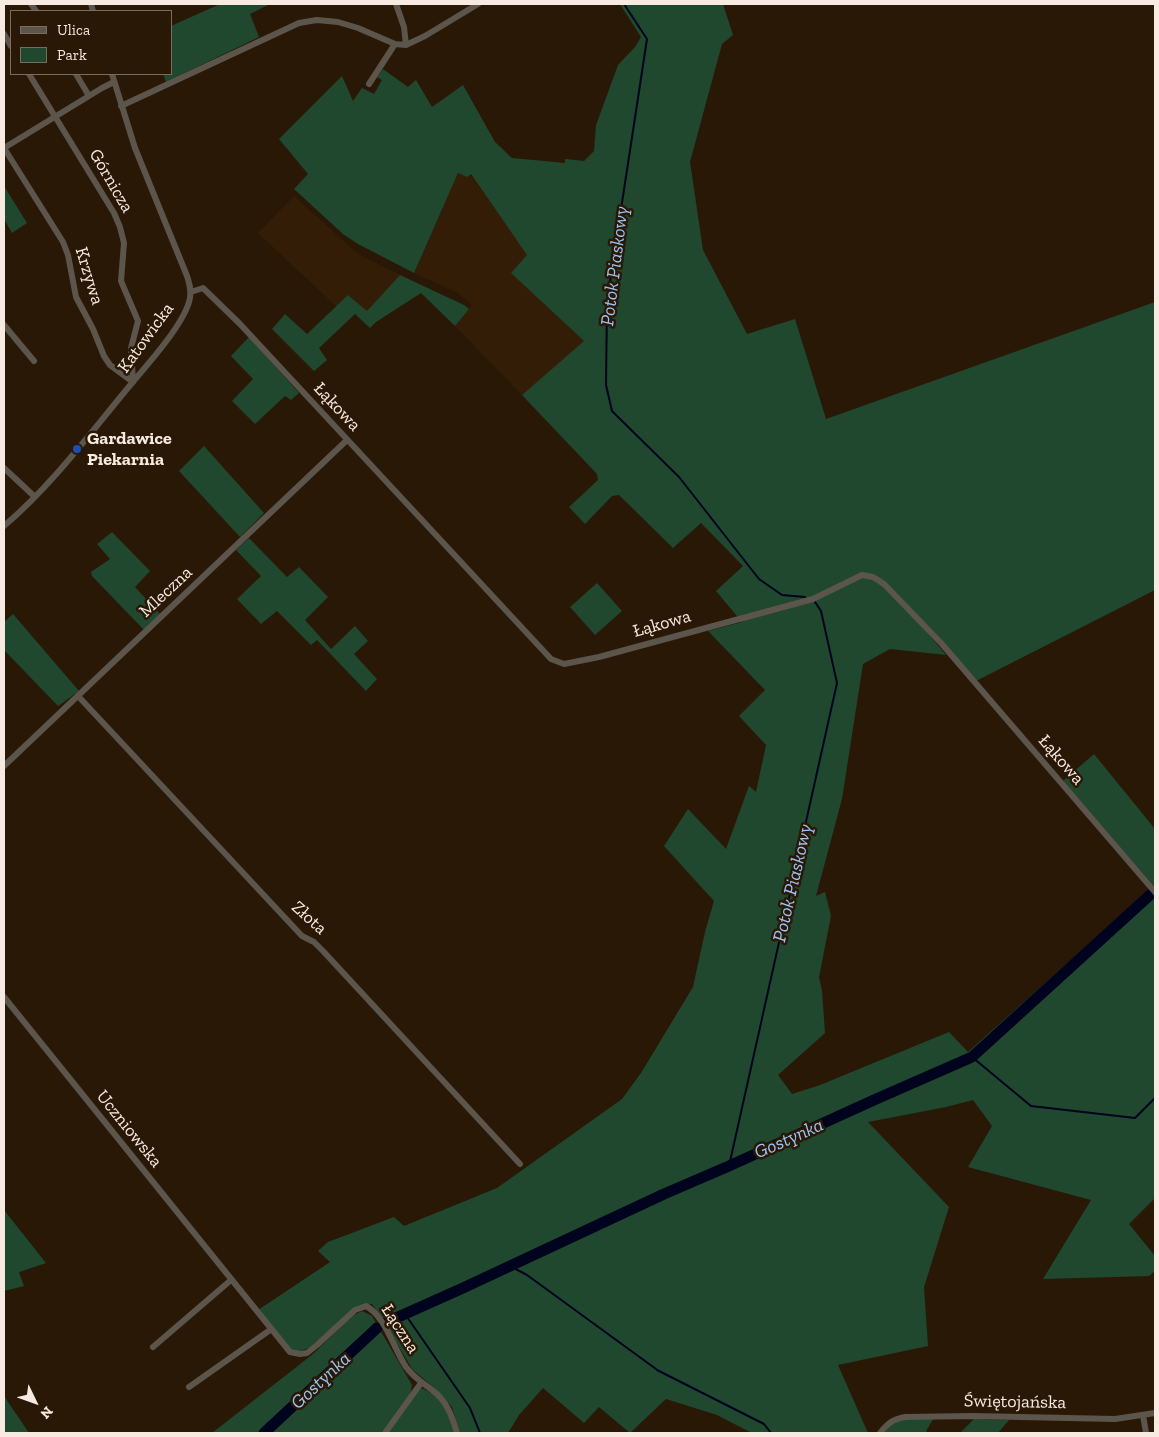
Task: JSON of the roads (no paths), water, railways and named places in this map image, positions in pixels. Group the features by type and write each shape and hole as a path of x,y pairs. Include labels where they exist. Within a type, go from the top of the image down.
{"street":[{"path":"396,4 404,27 406,45"},
{"path":"121,106 289,27 306,22 329,21 346,24 395,44 406,45 478,4"},
{"path":"369,84 395,44"},
{"name":"Górnicza","path":"30,75 114,213 123,235 122,281 138,321 131,348 133,382"},
{"path":"77,75 89,96"},
{"name":"Katowicka","path":"4,526 56,476 162,345 182,318 190,301 191,292 187,276 146,174 121,106 112,75"},
{"path":"4,148 114,82"},
{"name":"Krzywa","path":"4,148 63,242 68,255 76,297 93,329 104,356 110,365 133,382"},
{"name":"Łąkowa","path":"191,292 203,288 218,302 551,659 564,664 600,657 813,599 862,575 874,577 884,584 930,631 1155,892"},
{"path":"4,325 34,361"},
{"name":"Mleczna","path":"4,766 348,440"},
{"path":"4,468 35,497"},
{"name":"Złota","path":"78,696 302,936 314,942 323,951 520,1164"},
{"name":"Uczniowska","path":"4,998 270,1330 290,1352 300,1354"},
{"path":"153,1347 230,1280"},
{"name":"Łączna","path":"300,1354 312,1350 355,1310 366,1306 375,1313 408,1370 421,1383 434,1391 448,1407 457,1433"},
{"path":"189,1387 270,1330"},
{"path":"385,1433 421,1383"},
{"name":"Świętojańska","path":"880,1433 890,1421 905,1417 973,1416 1115,1419 1155,1413"},
{"path":"1143,1415 1146,1433"}],"waterway":[{"name":"Potok Piaskowy","path":"624,4 647,39 607,301 606,385 612,411 679,477 759,579 782,595 805,597"},
{"name":"Potok Piaskowy","path":"729,1166 837,683 821,611 815,602"},
{"name":"Gostynka","path":"387,1322 664,1194 972,1057 1150,895"},
{"path":"972,1057 1031,1106 1135,1118 1155,1098"},
{"path":"510,1266 527,1275 656,1369"},
{"path":"405,1314 470,1408 480,1433"},
{"name":"Gostynka","path":"264,1433 377,1328"},
{"path":"657,1370 764,1424 771,1433"}],"place":[{"name":"Gardawice Piekarnia","path":"77,449"}]}
